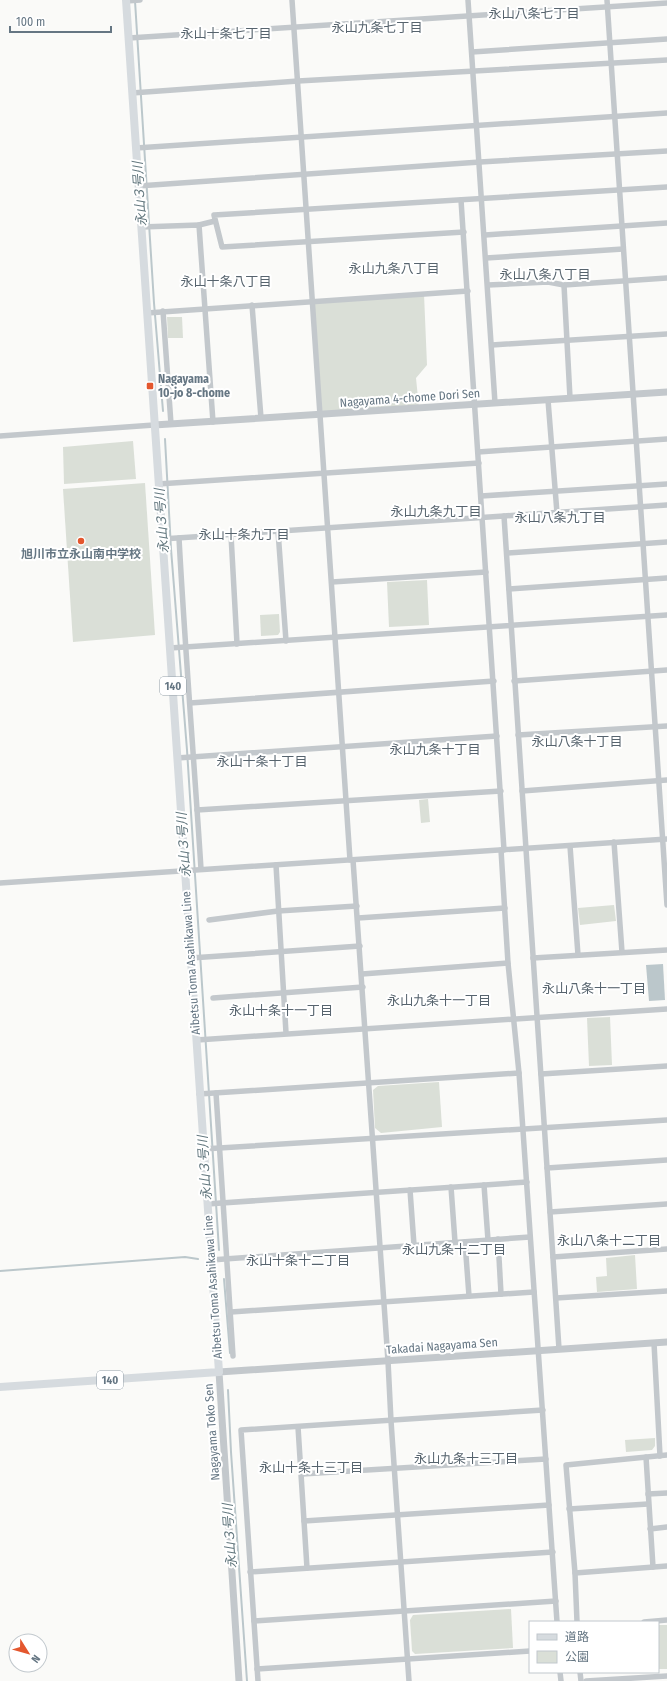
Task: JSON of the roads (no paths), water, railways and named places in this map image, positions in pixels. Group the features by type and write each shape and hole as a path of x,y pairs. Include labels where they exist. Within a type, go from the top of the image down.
{"main road":[{"name":"Aibetsu Toma Asahikawa Line","path":"0,1387 219,1372 211,1260 215,1204 212,1149 208,1094 199,1040 194,958 185,871 180,758 178,647 165,539 161,484 154,425 147,227 141,186 138,148 135,93 135,38 128,0"}],"street":[{"path":"128,0 139,0"},
{"path":"292,0 305,174 312,301 346,801 357,906 362,974 368,1083 409,1681"},
{"path":"468,0 483,198 495,403"},
{"path":"607,0 645,580 659,780 665,839 667,905"},
{"path":"135,38 294,26 667,3"},
{"path":"472,52 667,39"},
{"path":"135,93 298,81 667,60"},
{"path":"138,148 667,113"},
{"path":"141,186 480,162 667,151"},
{"path":"464,232 222,248 214,215 667,187"},
{"path":"460,200 464,232 501,791 508,963 519,1072 557,1621"},
{"path":"147,227 199,225 215,221"},
{"path":"485,235 667,223"},
{"path":"199,225 213,422"},
{"path":"486,258 623,249"},
{"path":"488,285 548,282 564,285 667,278"},
{"path":"564,285 570,398"},
{"path":"150,313 312,301 468,292"},
{"path":"252,305 261,418"},
{"path":"161,312 170,424"},
{"path":"492,345 667,334"},
{"name":"Nagayama 4-chome Dori Sen","path":"154,425 667,392"},
{"path":"548,400 553,447 557,513"},
{"path":"0,436 154,425"},
{"path":"478,452 667,439"},
{"path":"161,484 479,463"},
{"path":"481,496 667,484"},
{"path":"165,539 667,505"},
{"path":"504,516 559,1349"},
{"path":"278,531 286,641"},
{"path":"230,534 237,644"},
{"path":"176,538 178,647 190,703 192,757 201,869"},
{"path":"507,553 667,542"},
{"path":"332,582 486,572"},
{"path":"509,589 667,578"},
{"path":"178,647 667,615"},
{"path":"514,680 667,670"},
{"path":"190,703 494,681"},
{"path":"518,735 667,726"},
{"path":"180,758 497,736"},
{"path":"522,791 667,780"},
{"path":"197,810 501,791"},
{"path":"0,883 665,839"},
{"path":"614,842 622,952"},
{"path":"570,846 578,955"},
{"path":"276,865 286,1033"},
{"path":"209,920 278,911 357,906"},
{"path":"358,918 505,908"},
{"path":"194,958 360,946"},
{"path":"533,958 667,950"},
{"path":"362,974 508,963"},
{"path":"213,998 362,987"},
{"path":"199,1040 286,1033 667,1009"},
{"path":"541,1074 667,1066"},
{"path":"233,1356 226,1259 215,1204 208,1094 519,1072"},
{"path":"212,1149 667,1120"},
{"path":"547,1168 667,1160"},
{"path":"215,1204 526,1182"},
{"path":"484,1185 488,1240"},
{"path":"452,1187 454,1242"},
{"path":"410,1190 414,1245"},
{"path":"550,1212 667,1204"},
{"path":"211,1260 530,1237"},
{"path":"498,1239 501,1294"},
{"path":"465,1242 469,1296"},
{"path":"553,1257 667,1249"},
{"path":"556,1298 667,1291"},
{"path":"231,1312 534,1292"},
{"name":"Takadai Nagayama Sen","path":"219,1372 667,1342"},
{"path":"654,1343 660,1456"},
{"name":"Nagayama Toko Sen","path":"219,1372 239,1681"},
{"path":"258,1681 240,1430 543,1410"},
{"path":"298,1427 307,1568"},
{"path":"577,1621 575,1573 566,1465 667,1455"},
{"path":"646,1457 653,1567"},
{"path":"302,1474 546,1459"},
{"path":"648,1494 667,1493"},
{"path":"569,1509 648,1504"},
{"path":"304,1521 549,1505"},
{"path":"650,1529 667,1527"},
{"path":"250,1572 553,1552"},
{"path":"575,1573 667,1566"},
{"path":"254,1622 556,1601"},
{"path":"656,1621 667,1620"},
{"path":"257,1669 529,1651"},
{"path":"586,1681 667,1676"}],"waterway":[{"name":"永山３号川","path":"135,1 154,303 163,411"},
{"name":"永山３号川","path":"165,439 171,549 187,750 219,1250"},
{"path":"0,1271 185,1257 198,1259"},
{"name":"永山３号川","path":"224,1279 230,1353"},
{"name":"永山３号川","path":"228,1390 247,1681"}],"place":[{"name":"Nagayama 10-jo 8-chome","path":"150,386"},
{"name":"旭川市立永山南中学校","path":"81,541"}],"district":[{"name":"永山八条七丁目","path":"534,13"},
{"name":"永山九条七丁目","path":"377,27"},
{"name":"永山十条七丁目","path":"226,33"},
{"name":"永山九条八丁目","path":"394,268"},
{"name":"永山八条八丁目","path":"545,274"},
{"name":"永山十条八丁目","path":"226,281"},
{"name":"永山九条九丁目","path":"436,511"},
{"name":"永山八条九丁目","path":"560,517"},
{"name":"永山十条九丁目","path":"244,534"},
{"name":"永山八条十丁目","path":"577,741"},
{"name":"永山九条十丁目","path":"435,749"},
{"name":"永山十条十丁目","path":"262,761"},
{"name":"永山八条十一丁目","path":"594,988"},
{"name":"永山九条十一丁目","path":"439,1000"},
{"name":"永山十条十一丁目","path":"281,1010"},
{"name":"永山八条十二丁目","path":"609,1240"},
{"name":"永山九条十二丁目","path":"454,1249"},
{"name":"永山十条十二丁目","path":"298,1260"},
{"name":"永山九条十三丁目","path":"466,1458"},
{"name":"永山十条十三丁目","path":"311,1467"}]}
